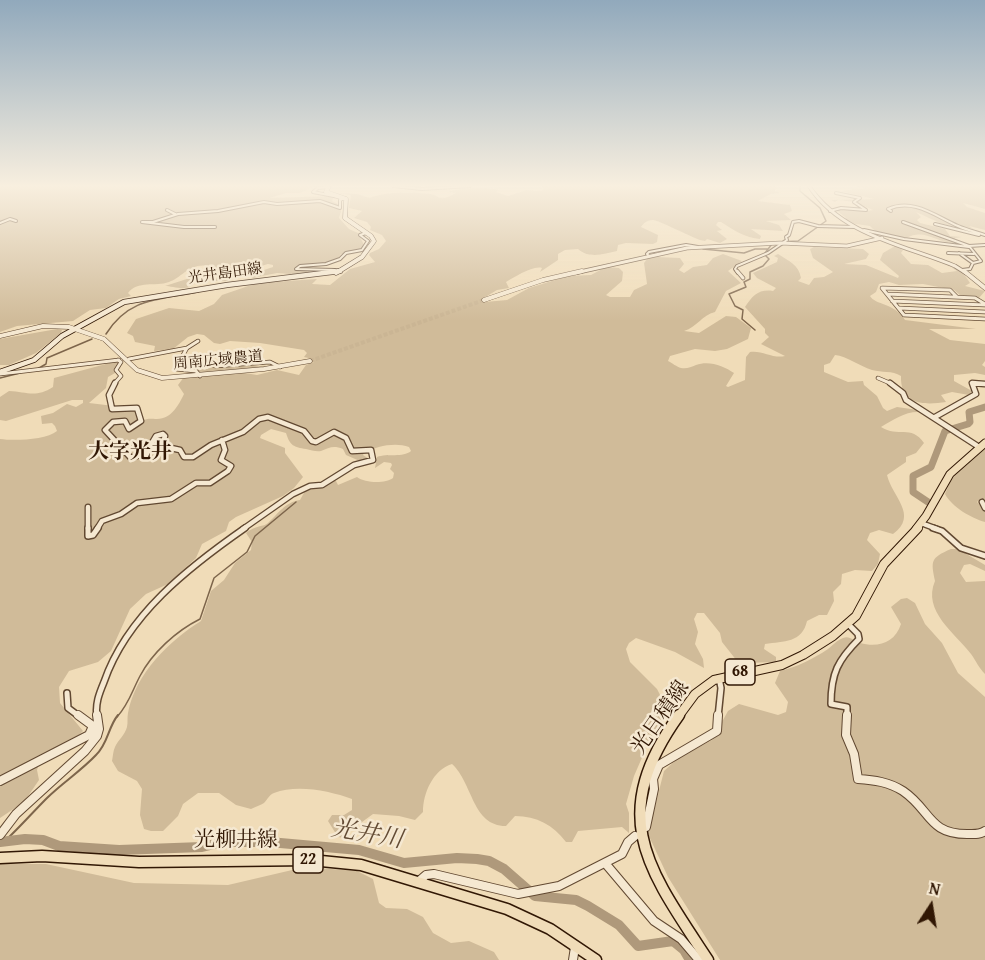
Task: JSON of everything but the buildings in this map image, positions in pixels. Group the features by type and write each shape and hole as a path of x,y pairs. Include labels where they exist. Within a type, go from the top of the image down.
{"main road":[{"path":"339,272 373,246 374,239 363,231"},
{"name":"光井島田線","path":"0,373 34,360 52,342 130,301 227,285 339,272"},
{"name":"光日積線","path":"708,960 655,873 641,836 638,802 647,769 663,739 701,689 719,678 782,665 833,636 848,624 857,615 884,564 935,504 948,477 961,461 982,445"},
{"name":"光柳井線","path":"0,858 42,856 140,862 320,861 361,865 507,909 550,929 596,960"}],"street":[{"path":"743,278 735,269 737,266 768,253 779,243 787,231"},
{"path":"866,231 962,270 985,288"},
{"path":"868,231 969,247 985,245"},
{"path":"926,231 969,247 981,261 973,263 970,269 962,270"},
{"path":"958,231 972,235 985,235"},
{"path":"339,272 296,269 300,266 326,264 340,259 346,253 362,250 368,241 361,235 366,233"},
{"path":"484,300 543,280 649,256 698,248 779,243 847,246 882,238"},
{"path":"948,253 974,254"},
{"path":"959,253 973,263"},
{"path":"957,297 950,290 882,288 907,316 985,319"},
{"path":"927,289 954,318"},
{"path":"887,294 975,298 985,304"},
{"path":"892,301 985,304"},
{"path":"898,308 985,312"},
{"name":"周南広域農道","path":"0,336 50,326 74,329 104,339 121,359 153,377 172,378 280,367 310,361"},
{"path":"129,359 187,348 198,341"},
{"path":"187,348 175,369 196,371 200,375"},
{"path":"0,373 64,368 139,357"},
{"path":"0,836 16,814 85,751 97,736 99,729 95,706 111,661 119,647 158,599 206,555 288,498 310,486 322,485 354,465 373,460 371,450 352,452 349,441 341,434 334,432 316,442 304,431 270,418 259,420 243,432 222,440 189,458 184,457 180,450 162,446 165,436 160,434 142,456 136,458 126,456 105,430 107,425 120,420 125,421 129,429 141,421 137,408 128,407 119,411 112,409 108,393 111,386 121,376 117,370 121,359"},
{"path":"188,370 207,363 215,366 270,362 280,367"},
{"path":"878,378 890,383 903,393 906,400 982,445"},
{"path":"935,417 976,394 972,383 985,384"},
{"path":"87,507 88,536 93,535 102,520 121,514 137,503 171,499 196,483 210,483 228,471 231,466 221,460 225,450 222,440"},
{"path":"921,523 942,531 961,548 985,556"},
{"path":"848,624 858,634 859,639 840,658 830,697 831,704 848,707 846,735 854,754 858,779 883,781 902,789 920,803 940,830 960,834 981,834 985,831"},
{"path":"644,831 654,789 653,779 659,765 717,731 721,688 719,678"},
{"path":"67,693 68,708 93,726 89,735"},
{"path":"0,781 89,735 97,736"},
{"path":"418,881 426,875 434,874 512,894 522,894 559,886 605,863 627,850 628,842 635,836"},
{"path":"605,863 654,921 681,939 699,960"},
{"path":"573,960 575,945"}],"shaded area":[{"path":"0,231 353,231 358,233 366,249 356,253 341,254 336,261 309,268 310,271 303,275 277,273 252,278 249,275 273,267 268,264 241,272 228,281 213,281 220,276 210,275 186,288 165,286 193,277 188,275 210,268 208,266 196,267 169,282 137,286 128,293 131,296 119,299 106,308 90,310 73,321 17,326 0,332"},
{"path":"372,231 649,231 658,235 657,242 653,244 626,243 618,245 617,251 597,255 587,254 578,249 565,250 558,254 558,260 540,272 542,268 534,268 506,282 509,288 497,290 482,299 485,302 507,300 529,288 568,276 591,275 606,267 619,268 623,272 622,281 606,295 630,297 634,290 647,284 644,263 647,259 680,258 684,264 679,270 684,273 693,267 707,265 713,258 723,254 742,261 728,271 741,283 726,291 715,312 684,331 699,333 726,316 736,317 751,328 748,339 727,349 715,351 695,349 670,356 668,361 681,368 706,363 726,368 734,373 726,386 728,387 745,380 746,357 750,352 785,356 761,344 769,337 765,329 745,307 757,294 773,291 776,288 757,278 753,273 777,262 778,258 774,256 778,254 796,267 801,278 798,281 809,285 814,278 824,277 833,272 813,258 810,249 814,247 863,249 869,254 866,259 844,264 866,265 898,278 899,276 880,260 883,253 895,246 903,250 901,253 911,264 928,265 942,273 957,271 951,267 957,269 970,283 965,286 985,291 979,298 961,296 954,290 923,284 899,285 889,282 879,284 876,292 870,296 896,310 905,320 976,329 929,329 950,340 985,344 985,361 982,365 985,367 985,375 975,373 954,375 954,381 972,391 969,395 952,392 941,395 946,402 923,403 910,398 905,393 901,376 898,374 872,370 835,355 830,363 824,365 824,372 848,382 863,381 887,411 897,407 918,410 918,412 894,419 881,427 887,430 909,432 919,437 924,443 916,453 906,457 906,462 887,475 902,506 904,520 893,534 879,530 870,533 867,540 880,554 878,564 872,571 855,570 842,574 841,584 833,592 834,601 827,615 819,615 807,621 801,633 791,640 765,644 764,649 776,657 776,662 744,663 737,661 722,642 720,633 704,613 697,613 694,619 698,632 695,644 703,659 704,668 675,652 636,638 629,643 626,649 630,662 657,689 670,714 651,737 634,776 626,804 629,813 629,833 622,827 578,831 572,842 566,842 550,826 530,818 515,816 506,826 495,824 486,819 480,811 465,782 452,764 439,771 430,783 423,812 415,820 373,814 345,838 338,837 328,821 332,815 344,815 352,810 352,799 334,793 303,789 274,793 264,803 251,809 236,805 219,793 198,793 183,804 178,816 163,831 144,829 140,815 142,789 137,781 118,771 112,761 115,747 127,727 132,699 146,672 166,648 201,621 211,591 224,580 235,563 251,550 252,542 246,533 266,524 286,506 300,500 305,491 332,481 336,481 338,485 357,477 370,482 389,480 393,478 394,473 390,469 391,463 384,462 375,468 377,457 411,451 409,447 392,445 375,448 364,453 363,455 369,459 362,462 346,455 340,448 331,447 317,451 295,446 289,441 286,433 271,429 260,438 285,448 285,453 303,477 283,496 236,517 229,522 226,531 202,544 196,558 168,584 146,594 130,609 111,651 98,662 69,671 59,687 60,703 83,731 76,738 41,757 37,770 39,780 24,802 0,818 0,439 30,439 52,434 57,431 55,426 52,423 42,424 41,416 53,413 67,404 76,407 83,403 83,400 72,400 6,421 0,420 0,397 9,391 31,394 41,392 53,387 54,378 117,361 119,363 115,373 108,377 106,388 89,403 114,406 117,411 128,408 137,410 142,421 171,414 184,394 178,385 187,373 205,365 215,368 236,365 269,366 272,367 245,370 245,373 257,375 277,370 299,375 306,365 314,362 313,359 304,357 307,353 304,350 260,343 230,341 220,344 214,343 204,335 197,334 188,337 173,349 154,351 155,346 135,342 133,336 127,333 136,319 169,308 199,311 214,304 222,295 257,283 317,279 312,284 330,285 350,269 375,262 369,255 386,241 382,235"},
{"path":"679,231 718,231 727,239 720,243 707,239 700,240"},
{"path":"735,231 754,231 761,236 760,239"},
{"path":"875,231 946,231 950,236 962,237 955,238 954,243 919,234 906,238"},
{"path":"62,330 61,333 36,353 9,365 0,365 0,339"},
{"path":"985,449 985,501 981,498 977,502 985,510 985,522 962,511 945,494 961,468"},
{"path":"951,549 958,549 985,565 985,571 970,564 964,565 960,573 966,582 985,581 985,674 942,621 933,602 934,561 939,555"},
{"path":"907,598 915,603 925,624 942,643 958,673 985,697 985,960 720,960 668,877 648,834 664,771 677,759 712,740 728,711 739,704 778,715 786,712 788,702 775,683 780,671 811,659 843,638 848,637 873,645 890,640 895,636 901,624 891,607 901,599"},
{"path":"0,864 46,864 134,883 228,885 305,867 357,871 373,879 379,903 386,908 407,909 423,917 433,933 451,943 469,941 494,952 499,960 0,960"}],"waterway":[{"path":"776,242 798,241 812,231"},
{"path":"765,253 772,244"},
{"path":"659,251 680,247"},
{"path":"703,249 744,253 755,249 768,249"},
{"path":"755,330 742,319 743,310 735,306 729,294 746,287 744,282 750,279 750,272 763,266 769,259 765,255"},
{"path":"106,334 115,322 135,307 158,299 198,292"},
{"path":"39,368 46,364 47,358 92,339"},
{"path":"0,378 20,373"},
{"path":"928,502 913,492 913,476 931,467 945,431 968,424 970,422 969,412 985,407"},
{"path":"117,717 125,707 151,659 174,636 200,619 214,578 247,552 255,536 296,502"},
{"path":"5,841 47,798 100,751 118,715"},
{"name":"光井川","path":"0,842 25,839 43,840 59,846 119,850 202,847 223,842 269,842 359,850 404,863 457,858 489,861 504,869 535,896 576,900 619,925 638,946 673,941 684,950 690,960"}],"tunnel":[{"path":"310,361 484,300"}],"district":[{"name":"大字光井","path":"130,453"}]}
